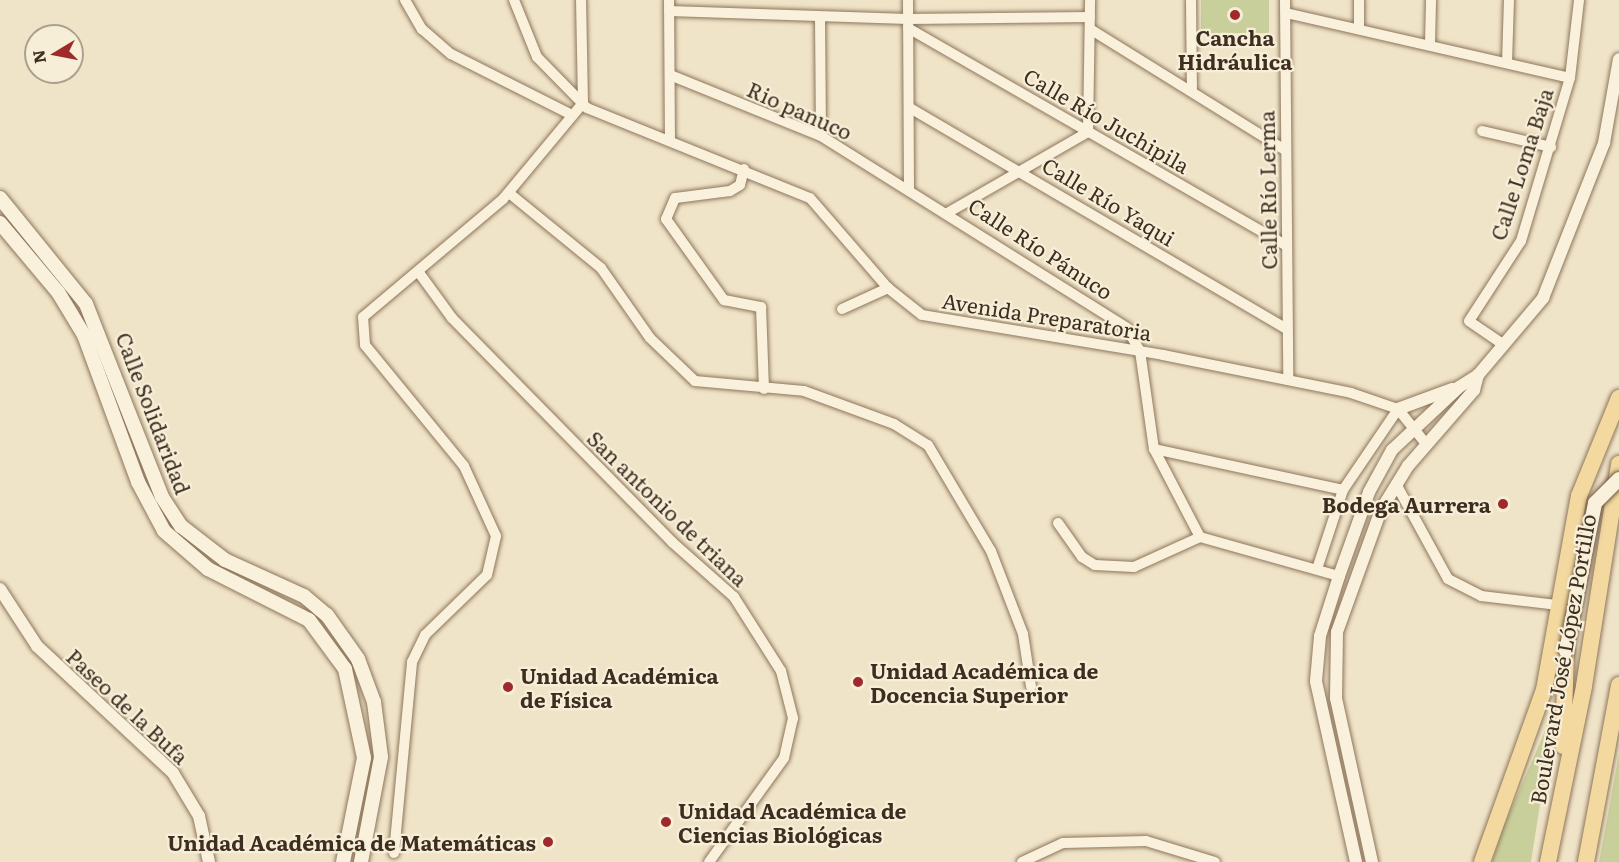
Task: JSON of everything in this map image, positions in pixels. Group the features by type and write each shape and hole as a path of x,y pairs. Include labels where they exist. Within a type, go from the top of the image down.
{"main road":[{"name":"Calle Solidaridad","path":"0,198 86,304 176,520 210,551 304,596 327,615 358,659 374,702 381,757 362,862"},
{"name":"Calle Solidaridad","path":"0,224 58,292 84,335 138,482 164,531 208,570 309,620 345,669 364,758 342,862"},
{"path":"1544,690 1579,496 1619,398"},
{"name":"Boulevard José López Portillo","path":"1548,862 1619,464"},
{"path":"1563,783 1566,651 1595,503 1619,479"},
{"path":"1482,862 1544,690 1566,651"},
{"path":"1586,862 1619,685"}],"street":[{"path":"405,0 422,29 451,54 572,115"},
{"name":"Avenida Preparatoria","path":"514,0 537,57 583,103 810,198 888,288 912,309 936,320 1140,351 1288,380 1398,410"},
{"path":"394,853 412,662 425,635 487,575 496,536 464,466 371,353 362,326 368,309 420,273 509,193 583,103 581,0"},
{"path":"908,0 909,189"},
{"path":"949,212 1088,132 1090,0"},
{"path":"1191,0 1192,90"},
{"name":"Calle Río Lerma","path":"1285,0 1288,380"},
{"path":"1359,0 1359,29"},
{"path":"1431,0 1431,45"},
{"path":"1507,63 1509,0"},
{"name":"Calle Loma Baja","path":"1504,345 1469,321 1521,241 1570,78 1579,0"},
{"path":"670,139 669,6 908,23 1090,16"},
{"path":"1286,13 1570,78"},
{"path":"820,17 821,136"},
{"name":"Calle Río Juchipila","path":"908,23 1088,132 1287,246"},
{"path":"1090,29 1192,90 1285,150"},
{"path":"1478,375 1474,390 1396,484 1371,536 1334,649 1336,698 1371,860 1356,862 1316,681 1320,636 1338,576 1369,492 1392,450 1412,428 1459,387 1478,375 1543,298 1573,232 1604,142 1619,59"},
{"name":"Rio panuco","path":"670,75 821,136 909,189"},
{"name":"Calle Río Yaqui","path":"910,108 1288,330"},
{"path":"1482,131 1551,147"},
{"path":"744,169 740,185 730,191 675,198 666,219 724,300 761,307 764,389"},
{"name":"Calle Río Pánuco","path":"909,189 949,212 1127,328 1140,351"},
{"path":"509,193 601,268 650,338 686,376 709,386 764,389 821,396 894,424 928,445 991,551 1023,634 1031,686"},
{"name":"San antonio de triana","path":"420,273 452,318 672,542 734,597 781,671 793,718 784,758 709,862"},
{"path":"842,309 888,288"},
{"path":"1140,351 1154,449 1200,537"},
{"path":"1317,569 1343,490 1398,410 1459,387"},
{"path":"1398,410 1427,445"},
{"path":"1154,449 1343,490"},
{"path":"1396,484 1448,579 1481,596 1558,605"},
{"path":"1058,523 1082,557 1095,565 1134,567 1200,537 1338,576"},
{"name":"Paseo de la Bufa","path":"0,589 37,646 173,772 199,816 209,862"},
{"path":"1025,861 1063,843 1146,840 1215,862"}],"green space":[{"name":"Cancha Hidráulica","path":"1201,0 1269,0 1269,33 1201,33"},
{"path":"1555,708 1531,862 1492,862 1503,828"},
{"path":"1619,754 1619,862 1599,862"}],"place":[{"name":"Cancha Hidráulica","path":"1235,15"},
{"name":"Bodega Aurrera","path":"1503,504"},
{"name":"Unidad Académica de Docencia Superior","path":"858,682"},
{"name":"Unidad Académica de Física","path":"508,687"},
{"name":"Unidad Académica de Ciencias Biológicas","path":"666,822"},
{"name":"Unidad Académica de Matemáticas","path":"548,842"}]}
